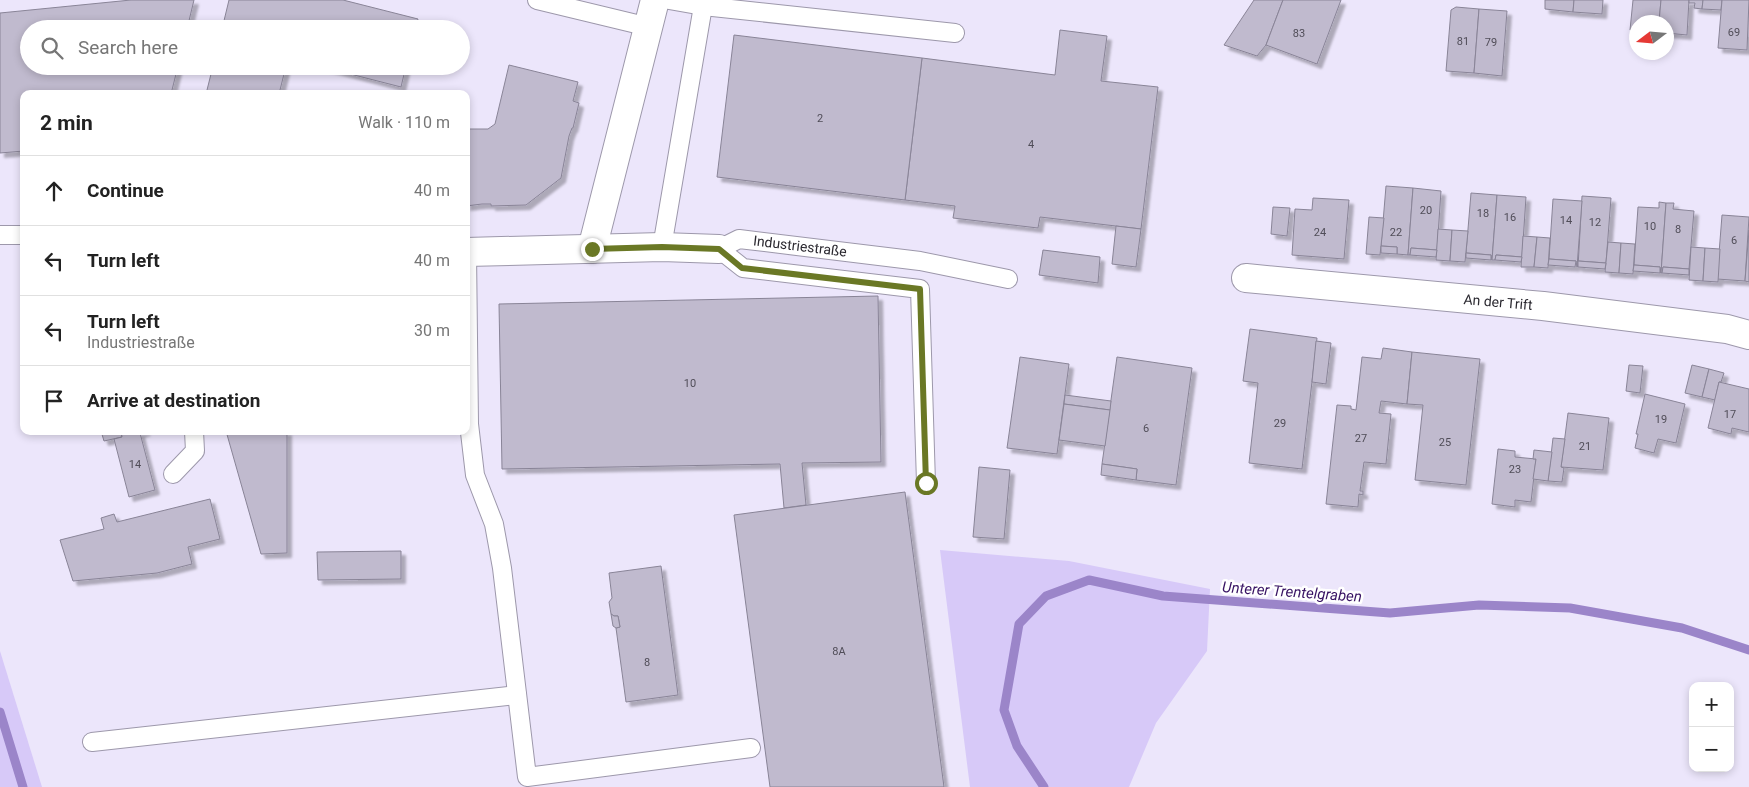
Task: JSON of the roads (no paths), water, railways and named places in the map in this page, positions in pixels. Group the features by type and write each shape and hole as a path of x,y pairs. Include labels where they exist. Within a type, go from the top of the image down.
{"street":[{"path":"592,249 655,0"},
{"name":"Industriestraße","path":"470,252 662,247 719,249"},
{"name":"An der Trift","path":"1246,278 1543,306 1727,329 1749,335"}],"lane":[{"path":"537,0 649,28"},
{"path":"669,0 703,6 955,34"},
{"path":"662,247 703,6"},
{"path":"0,235 20,235"},
{"name":"Industriestraße","path":"719,249 739,239 920,262 1008,279"},
{"path":"719,249 742,268 920,289 926,483"},
{"path":"470,432 475,474 494,524 502,568 527,777 751,748"},
{"path":"173,474 195,451 194,435"},
{"path":"92,742 516,696"}],"waterway":[{"name":"Unterer Trentelgraben","path":"1044,787 1017,746 1004,710 1019,624 1046,596 1089,580 1163,596 1390,613 1479,605 1570,608 1682,628 1749,650"},
{"name":"Unterer Trentelgraben","path":"0,712 23,787"}]}
